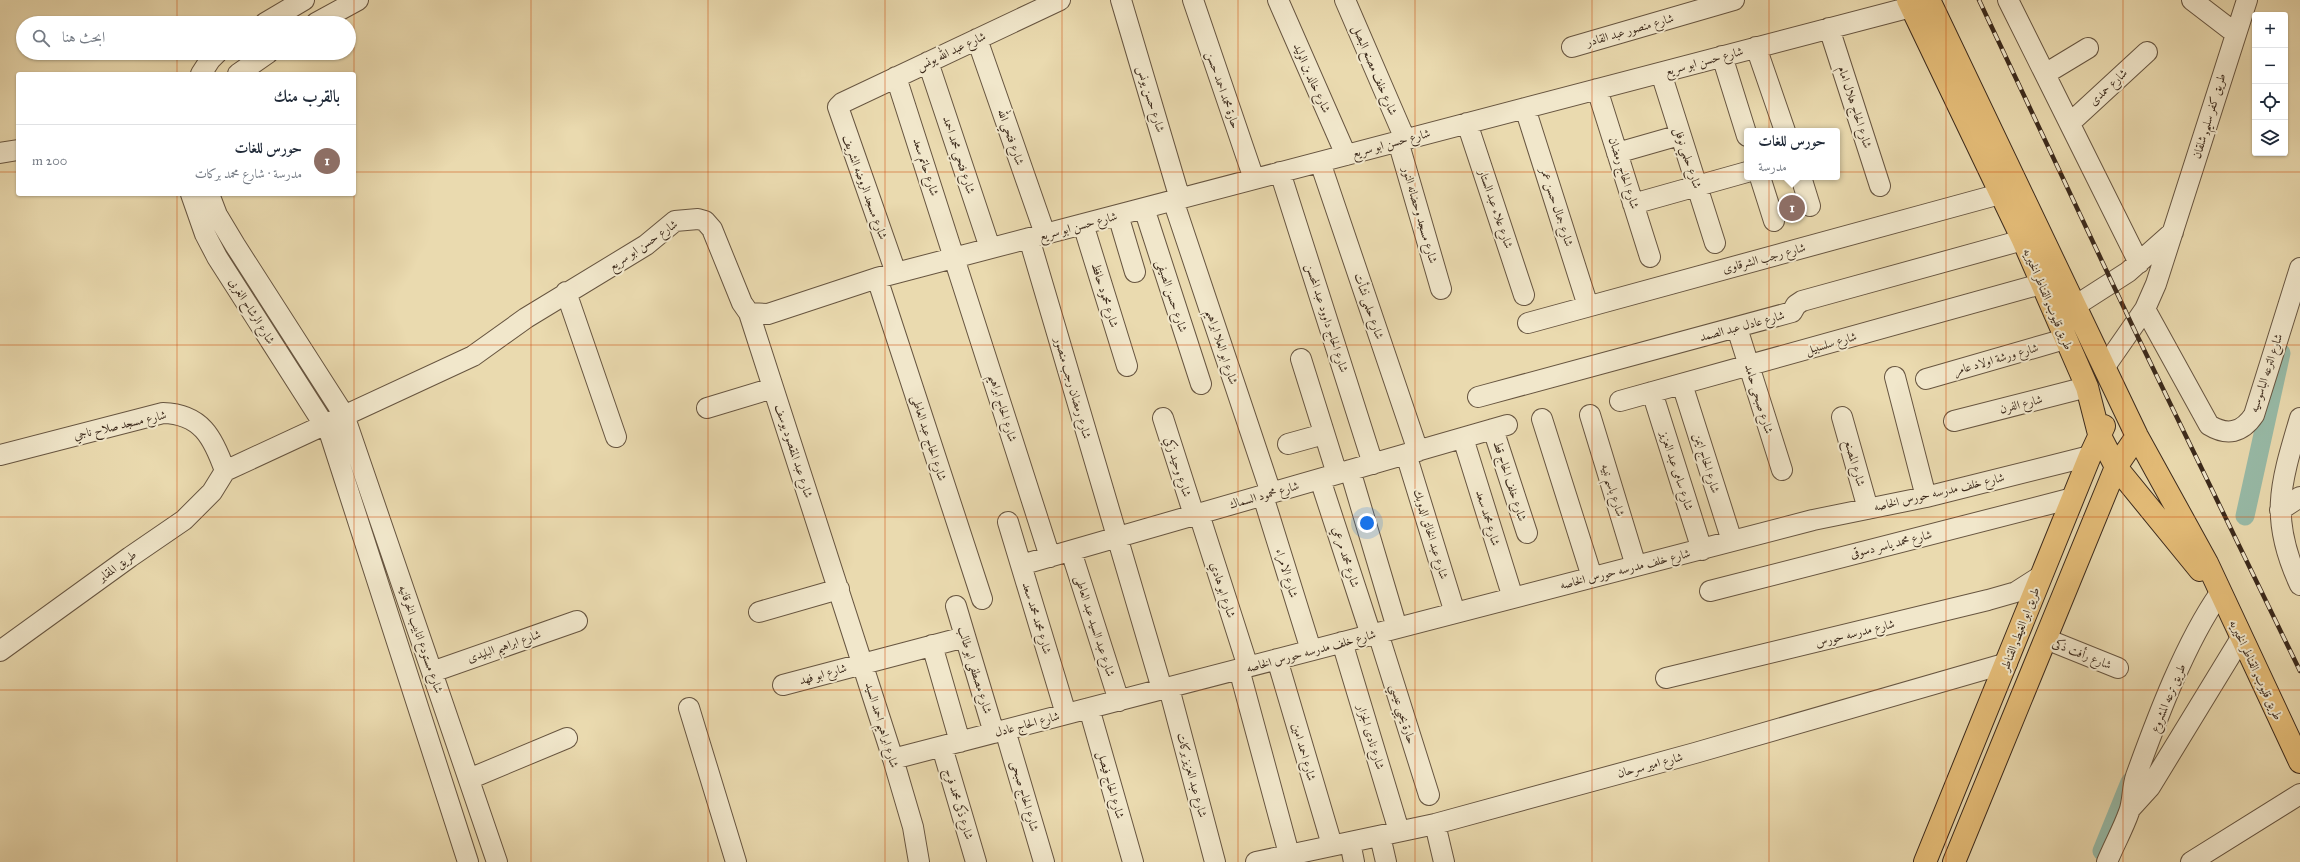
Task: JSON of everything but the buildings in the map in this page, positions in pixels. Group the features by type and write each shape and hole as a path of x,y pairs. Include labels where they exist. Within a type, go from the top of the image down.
{"main road":[{"name":"طريق قليوب, القناطر الخيريه","path":"1916,2 2087,387 2099,434 2116,468 2200,570 2216,586"},
{"name":"طريق قليوب, القناطر الخيريه","path":"1916,2 2075,306 2120,399 2136,436 2207,562 2216,586 2300,762"},
{"name":"طريق ابو الغيط, القناطر","path":"1926,862 2099,434 2120,399"},
{"path":"1954,862 2116,468 2136,436"}],"street":[{"path":"277,16 304,0"},
{"path":"329,16 358,0"},
{"name":"شارع عبد الله يونس","path":"842,102 1060,0"},
{"name":"شارع حسن يونس","path":"1121,0 1177,199"},
{"name":"حارة محمد احمد حسن","path":"1193,0 1254,179"},
{"name":"شارع خالد بن الوليد","path":"1278,0 1346,155"},
{"name":"شارع خلف مصنع البصل","path":"1345,0 1402,140"},
{"name":"شارع منصور عبد القادر","path":"1572,47 1734,0"},
{"path":"2192,0 2235,33"},
{"name":"طريق كفر سليم, شلقان","path":"2104,368 2145,309 2156,284 2235,33 2247,0"},
{"name":"شارع حسن ابو سريع","path":"344,415 473,356 566,292 646,245 668,225 676,221 692,218 705,221 712,228 742,303 748,313 768,314 886,275 956,258 1829,28 1916,2"},
{"path":"2015,4 2045,74 2139,263"},
{"name":"شارع الحاج هلال امام","path":"1829,28 1880,186"},
{"name":"شارع فتحي الله","path":"977,39 1037,236"},
{"path":"1756,47 1784,128"},
{"path":"2045,74 2088,48"},
{"name":"شارع حمدى","path":"2070,123 2147,52"},
{"path":"1722,56 1744,128"},
{"path":"202,72 210,60"},
{"path":"241,72 258,60"},
{"name":"شارع فتحي محمد احمد","path":"928,62 990,248"},
{"name":"شارع حلمي نوفل","path":"1661,72 1715,243"},
{"name":"شارع حاتم سعد","path":"896,77 956,258"},
{"name":"شارع الحاج رمضان","path":"1597,89 1650,257"},
{"name":"شارع مسجد الروضه الشريف","path":"842,102 838,110 886,275"},
{"name":"شارع جمال حسن عمر","path":"1525,108 1588,306"},
{"name":"شارع علاء عبد الستار","path":"1467,123 1524,295"},
{"path":"1617,153 1680,135"},
{"name":"شارع مسجد وحضانه النور","path":"1402,140 1441,289"},
{"path":"0,153 16,150"},
{"name":"شارع حلمى نشأت","path":"1320,162 1412,452"},
{"name":"شارع الحاج داوود عبد المحسن","path":"1280,172 1373,464"},
{"path":"1633,204 1744,173"},
{"path":"1761,180 1774,221"},
{"path":"1801,180 1810,206"},
{"name":"شارع رجب الشرقاوى","path":"1528,323 2000,194"},
{"name":"شارع الرشاح الغربى","path":"192,196 205,234 218,257 323,424"},
{"name":"شارع الرشاح الغربى","path":"210,196 217,215 344,415"},
{"name":"شارع ابو العلا ابراهيم","path":"1177,199 1267,494"},
{"name":"شارع حسن الصيفى","path":"1144,208 1201,384"},
{"path":"1118,215 1135,272"},
{"name":"شارع محمود حافظ","path":"1083,224 1127,366"},
{"name":"طريق كفر سليم, شلقان","path":"2075,306 2139,263 2172,232"},
{"name":"شارع رمضان رجب منصور","path":"1037,236 1117,538"},
{"name":"شارع عادل عبد الصمد","path":"1478,397 1737,328 1792,312 1796,305 1802,301 2023,240"},
{"name":"شارع الحاج ابراهيم","path":"956,258 1050,557"},
{"name":"شارع الترعه الباسوسيه","path":"2145,309 2209,425 2218,431 2228,432 2239,430 2248,424 2254,415 2300,268"},
{"name":"شارع الحاج عبد العاطى","path":"886,275 982,598"},
{"name":"شارع سلسبيل","path":"1620,400 1749,366 2041,284"},
{"path":"566,292 616,437"},
{"name":"شارع عبد المقصود يوسف","path":"748,313 839,589"},
{"name":"شارع صبحى حامد","path":"1737,328 1782,470"},
{"name":"شارع ورشة اولاد عامر","path":"1926,378 2065,339"},
{"path":"1301,359 1336,475 1397,628"},
{"path":"1895,377 1926,497"},
{"name":"شارع الحاج ايمن","path":"1682,384 1732,542"},
{"name":"شارع الفرن","path":"1954,421 2087,387"},
{"path":"707,408 773,388"},
{"name":"شارع سامى عبد العزيز","path":"1652,392 1702,550"},
{"name":"شارع مسجد صلاح ناجي","path":"0,455 163,413 173,413 191,418 206,432 225,471"},
{"path":"225,471 344,415"},
{"name":"شارع مستودع انابيب الخرقانيه","path":"344,415 497,862"},
{"name":"شارع باسم نبيه","path":"1590,415 1636,566"},
{"name":"شارع المصنع","path":"1842,417 1868,509"},
{"name":"شارع وحيد زكي","path":"1163,418 1197,515"},
{"path":"2300,418 2283,477 2280,510 2282,536 2287,555 2300,585"},
{"path":"1542,420 1592,578"},
{"name":"شارع مستودع انابيب الخرقانيه","path":"323,424 334,444 468,862"},
{"name":"شارع محمود السماك","path":"1021,565 1500,427"},
{"name":"شارع خلف الحاج قط","path":"1500,427 1527,533"},
{"path":"1288,444 1324,434"},
{"name":"شارع محمد سعد","path":"1463,438 1513,598"},
{"name":"شارع عبد الخالق الدوبك","path":"1412,452 1455,613"},
{"name":"شارع خلف مدرسه حورس الخاصه","path":"1165,688 1636,566 1868,509 1926,497 2090,456"},
{"name":"طريق المقابر","path":"0,651 130,556 184,520 212,492 225,471"},
{"name":"شارع محمد مرعي","path":"1336,475 1375,634"},
{"name":"شارع الامراء","path":"1267,494 1312,650"},
{"path":"2280,510 2300,497"},
{"name":"شارع محمد ياسر دسوقى","path":"1710,591 2073,498"},
{"name":"شارع ابو هادي","path":"1197,515 1243,668 1296,856"},
{"name":"شارع محمد محمد سعد","path":"1008,522 1066,714"},
{"name":"شارع عبد العزيز بركات","path":"1117,538 1165,688 1215,862"},
{"name":"شارع عبد السيد عبد العاطى","path":"1071,551 1119,701"},
{"name":"شارع مدرسه حورس","path":"1666,678 1988,600 2016,592 2041,576"},
{"name":"طريق ترعه المشروع","path":"2111,859 2130,810 2136,776 2216,586"},
{"path":"759,612 839,589"},
{"name":"شارع ابراهيم احمد السيد","path":"839,589 893,759 913,828 919,862"},
{"name":"شارع مصطفى ابو طالب","path":"956,606 965,637 1000,732"},
{"name":"شارع ابراهيم البليدى","path":"432,672 577,621"},
{"name":"حارة يحيي عيسي","path":"1375,634 1428,795"},
{"name":"شارع ابو فهد","path":"783,686 862,663 965,637"},
{"name":"طريق ترعه المشروع","path":"2130,810 2150,787 2241,638"},
{"name":"شارع رأفت ذكى","path":"2046,639 2118,668"},
{"name":"شارع نادى الجزار","path":"1342,642 1390,833 1386,862"},
{"name":"شارع ذكى محمد فرج","path":"932,645 976,862"},
{"name":"شارع احمد امين","path":"1277,659 1341,844 1354,862"},
{"name":"شارع امير سرحان","path":"1256,862 1296,856 1341,844 1435,824 1695,753 2007,664"},
{"name":"شارع الحاج عادل","path":"893,759 1165,688"},
{"path":"689,708 736,862"},
{"name":"شارع الحاج فيصل","path":"1089,708 1133,862"},
{"name":"شارع الحاج صبحى","path":"1000,732 1044,862"},
{"path":"469,779 567,738"},
{"path":"2190,862 2300,794"},
{"path":"1435,824 1444,862"}],"waterway":[{"path":"2245,516 2281,353"},
{"path":"2102,851 2130,782"}],"railway":[{"path":"1979,0 2133,327 2300,671"}],"place":[{"name":"حورس للغات","path":"1792,208"}]}
